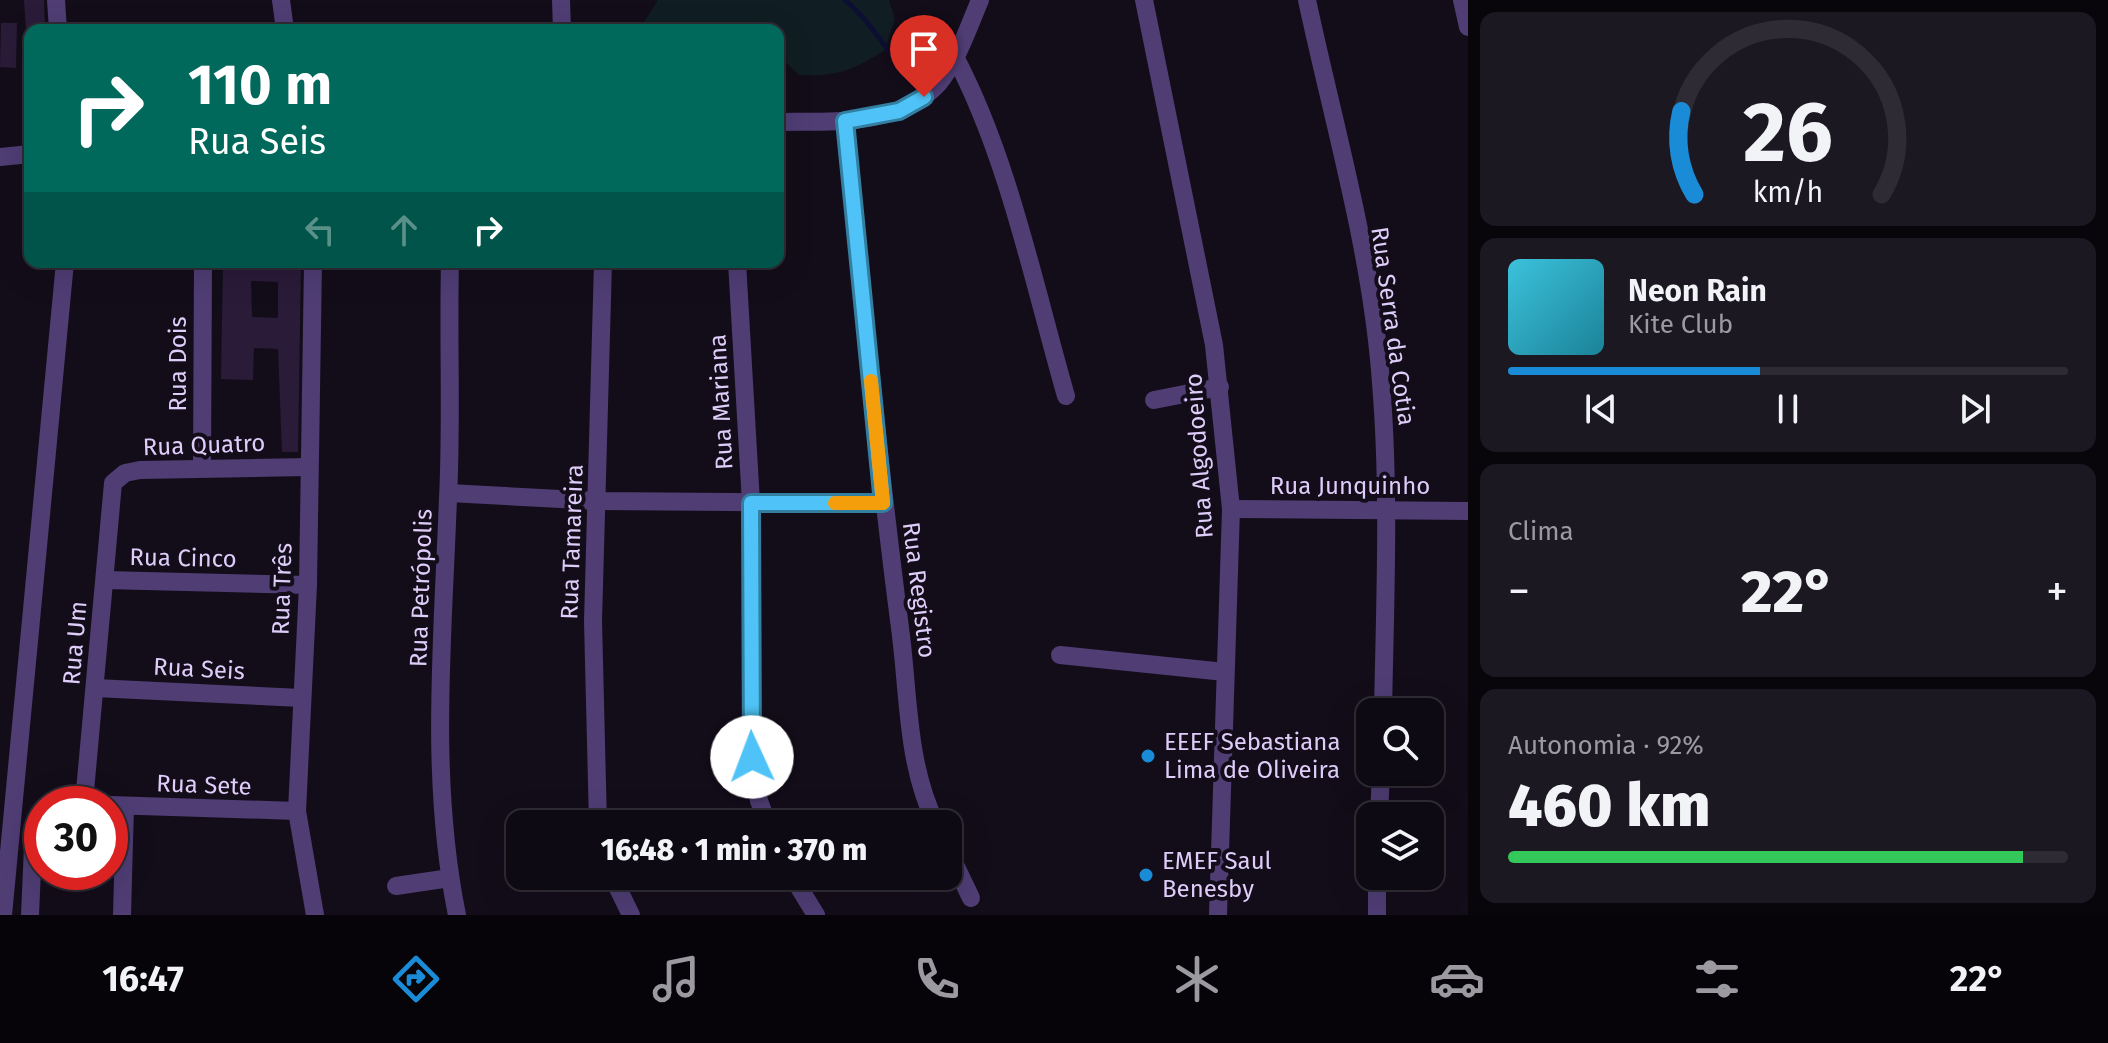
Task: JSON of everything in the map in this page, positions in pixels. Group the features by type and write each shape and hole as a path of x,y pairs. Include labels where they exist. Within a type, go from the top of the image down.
{"street":[{"path":"56,0 58,24"},
{"path":"281,0 284,24"},
{"path":"561,0 562,24"},
{"path":"784,122 845,121 913,105 940,82 980,0"},
{"name":"Rua Algodoeiro","path":"1144,0 1193,230 1220,387 1231,509 1218,915"},
{"name":"Rua Serra da Cotia","path":"1307,0 1360,244 1381,381 1386,509 1383,698"},
{"path":"1462,0 1468,27"},
{"path":"954,55 977,98 994,149 1066,396"},
{"name":"Rua Registro","path":"845,121 883,503 904,659 907,720 920,780 931,810"},
{"path":"0,157 24,155"},
{"path":"3,915 64,268"},
{"name":"Rua Dois","path":"202,466 203,268"},
{"name":"Rua Três","path":"313,268 308,585 297,811 315,915"},
{"name":"Rua Petrópolis","path":"450,268 449,493 439,751 450,878 457,915"},
{"name":"Rua Tamareira","path":"597,810 593,699 603,268"},
{"name":"Rua Mariana","path":"737,268 751,503 752,757 763,810"},
{"path":"1154,400 1220,387"},
{"name":"Rua Quatro","path":"109,489 125,473 202,466 308,467"},
{"name":"Rua Um","path":"86,786 105,580 109,489"},
{"path":"449,493 598,501 883,503"},
{"name":"Rua Junquinho","path":"1231,509 1468,511"},
{"name":"Rua Cinco","path":"105,580 308,585"},
{"path":"1060,655 1225,672"},
{"name":"Rua Seis","path":"95,688 301,698"},
{"name":"Rua Sete","path":"128,805 297,811"},
{"path":"396,886 450,878"},
{"path":"962,879 971,898"},
{"path":"30,915 32,890"},
{"path":"120,890 122,915"},
{"path":"619,890 631,915"},
{"path":"801,890 816,915"},
{"path":"1377,890 1377,915"}],"shaded area":[{"path":"658,0 889,0 895,19 885,50 854,67 824,75 799,75 784,61 784,24 643,24"}],"building":[{"path":"24,0 44,0 45,24 26,24"},
{"path":"1,23 17,23 16,68 0,67"},
{"path":"223,268 301,268 298,452 282,452 278,349 254,348 253,380 221,379","holes":["251,281 278,282 278,318 252,317"]}],"waterway":[{"path":"845,0 915,80"}],"slow traffic":[{"path":"835,503 883,503 871,381"}],"place":[{"name":"EEEF Sebastiana Lima de Oliveira","path":"1148,756"},
{"name":"EMEF Saul Benesby","path":"1146,875"}],"route":[{"path":"752,757 751,503 883,503 845,121 899,111 924,97"}]}
